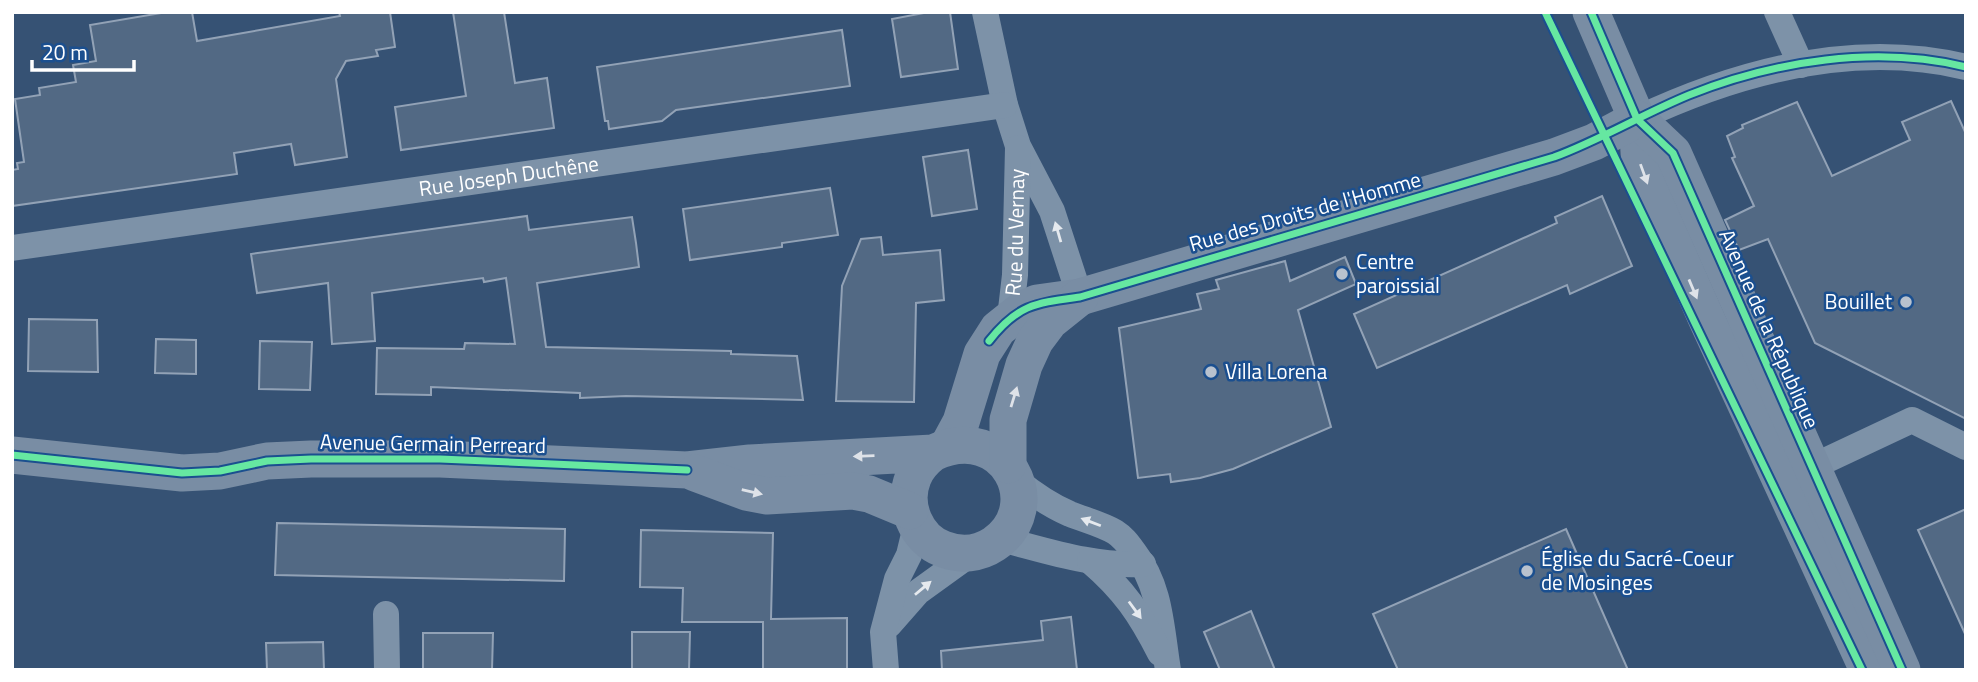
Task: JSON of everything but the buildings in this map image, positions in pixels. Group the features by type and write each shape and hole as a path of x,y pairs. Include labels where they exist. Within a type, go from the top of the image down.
{"main road":[{"name":"Avenue de la République","path":"1591,12 1637,119 1640,168 1712,332 1868,670"},
{"name":"Avenue de la République","path":"1637,119 1672,153 1902,670"},
{"name":"Rue des Droits de l'Homme","path":"940,449 961,422 982,354 998,329 1023,309 1038,303 1080,297 1554,157 1594,142 1637,119"},
{"name":"Rue des Droits de l'Homme","path":"1011,472 1008,420 1024,365 1035,341 1050,321 1080,297"},
{"path":"964,444 980,446 995,453 1011,472 1018,495 1017,511 1011,527 986,546 955,553 940,548 926,539 913,518 909,494 912,478 920,464 940,449 964,444"},
{"name":"Avenue Germain Perreard","path":"12,455 182,473 220,471 267,461 312,459 440,459 687,471 750,463 940,449"},
{"name":"Avenue Germain Perreard","path":"687,471 746,492 767,496 853,491 869,494 913,518"}],"street":[{"name":"Rue du Vernay","path":"985,12 1005,105 1018,146 1052,211 1080,297"},
{"path":"1777,12 1801,65"},
{"path":"1637,119 1726,82 1801,65 1888,57 1966,68"},
{"name":"Rue Joseph Duchêne","path":"12,248 1005,105"},
{"name":"Rue du Vernay","path":"1010,318 1015,275 1018,146"},
{"path":"1812,467 1912,420 1966,447"},
{"path":"1011,472 1035,495 1067,513 1119,534 1143,564 1160,609 1168,669"},
{"path":"886,670 883,632 898,579 909,555 913,518"},
{"path":"883,632 918,592 986,546 1121,565 1143,564"},
{"path":"1090,561 1113,582 1139,613 1168,669"},
{"path":"386,614 387,670"}],"cycle path":[{"path":"1545,12 1862,670"},
{"path":"1591,12 1637,119 1673,153 1902,670"},
{"path":"989,341 1009,319 1029,307 1080,297 1554,157 1689,95 1755,73 1790,65 1861,57 1932,60 1966,67"},
{"path":"12,455 182,473 220,471 267,461 311,459 440,459 687,470"}],"place":[{"name":"Centre paroissial","path":"1342,274"},
{"name":"Bouillet","path":"1906,302"},
{"name":"Villa Lorena","path":"1211,372"},
{"name":"Église du Sacré-Coeur de Mosinges","path":"1527,571"}]}
